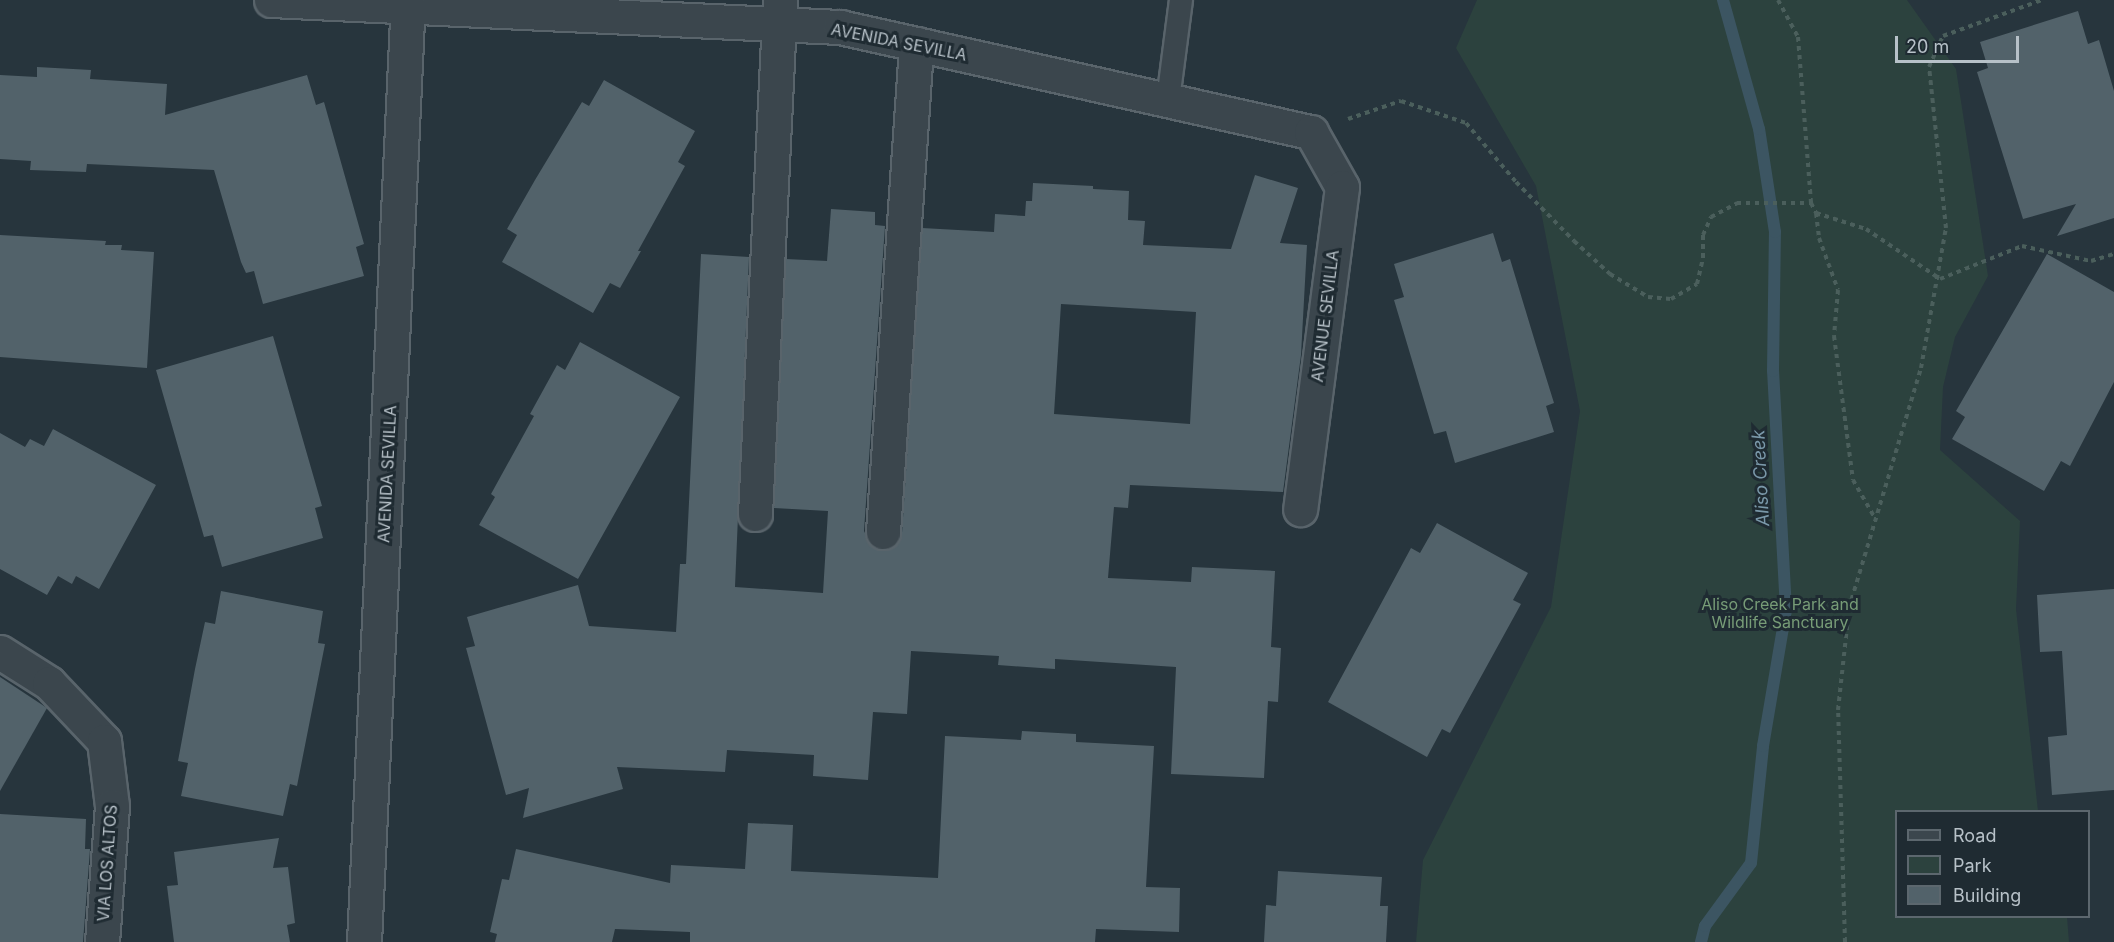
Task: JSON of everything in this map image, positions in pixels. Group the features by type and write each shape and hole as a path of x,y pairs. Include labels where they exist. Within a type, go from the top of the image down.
{"street":[{"path":"271,0 408,3"},
{"name":"AVENIDA SEVILLA","path":"364,942 408,3 779,12 1311,132"},
{"path":"755,514 779,12"},
{"path":"883,532 916,44"},
{"name":"AVENUE SEVILLA","path":"1300,509 1342,187 1311,132"},
{"name":"VIA LOS ALTOS","path":"0,652 50,683 104,741 112,806 102,942"}],"lane":[{"path":"1168,100 1181,0"}],"path":[{"path":"1778,0 1798,37 1811,202 1816,213 1819,238 1838,290 1834,336 1852,480 1876,521"},
{"path":"1845,942 1838,710 1848,608 1921,368 1940,279 1946,228 1929,67 1943,36 2042,0"},
{"path":"1311,132 1401,101 1467,123 1516,182 1574,241 1610,274 1648,297 1671,299 1697,284 1703,258 1702,235 1711,217 1737,203 1811,202"},
{"path":"1816,213 1866,229 1940,279"},
{"path":"1940,279 2022,246 2091,261 2114,254"}],"green space":[{"name":"Aliso Creek Park and Wildlife Sanctuary","path":"1477,0 1907,0 1956,69 1988,276 1955,337 1943,387 1940,450 2020,521 2016,609 2038,810 1895,810 1895,918 2067,918 2069,942 1416,942 1423,860 1551,607 1580,411 1536,186 1456,48"}],"building":[{"path":"2078,11 2088,44 2099,40 2114,91 2114,218 2057,236 2076,204 2023,219 1977,72 1988,68 1980,42"},
{"path":"37,67 91,70 90,79 167,84 165,115 307,75 316,105 324,102 364,244 356,247 364,276 263,304 254,271 246,273 241,262 214,170 87,164 86,172 30,170 31,161 0,159 0,75 37,77"},
{"path":"604,80 695,131 678,162 685,166 638,251 641,251 620,288 610,283 593,313 502,262 517,235 507,229 582,102 589,106"},
{"path":"1255,175 1298,188 1280,243 1307,245 1301,355 1283,492 1130,485 1128,508 1114,507 1108,578 1191,582 1192,567 1275,571 1271,647 1281,648 1278,702 1268,701 1264,778 1171,774 1176,667 1055,659 1055,669 998,665 999,656 911,651 907,714 873,712 868,780 813,776 814,755 727,750 725,772 617,767 623,789 523,818 529,788 506,795 466,648 475,646 467,617 578,585 589,626 676,632 680,564 686,564 701,254 749,257 735,587 823,593 828,511 774,508 786,259 827,261 831,209 875,212 875,225 885,226 864,531 872,547 882,551 898,543 902,533 922,228 994,232 995,214 1025,216 1026,201 1032,201 1033,183 1093,186 1093,189 1129,191 1128,220 1145,221 1143,245 1231,249","holes":["1061,304 1196,312 1190,424 1054,414"]},
{"path":"1493,233 1502,262 1510,259 1554,403 1546,406 1554,432 1455,463 1446,431 1434,434 1394,300 1404,297 1394,264"},
{"path":"0,235 106,241 105,245 122,245 121,250 154,252 147,368 0,357"},
{"path":"2047,254 2114,292 2114,382 2070,466 2061,461 2044,491 1952,439 1965,417 1956,411"},
{"path":"273,336 322,506 315,508 323,538 222,567 213,535 204,537 156,370"},
{"path":"580,342 680,397 578,579 479,525 495,497 491,494 534,416 530,414 557,365 565,370"},
{"path":"53,429 156,485 99,589 76,576 72,584 58,576 47,595 0,569 0,433 25,447 30,439 44,446"},
{"path":"1437,523 1528,573 1513,600 1521,604 1450,733 1442,729 1427,757 1328,702 1411,548 1420,553"},
{"path":"2114,589 2114,790 2052,795 2048,737 2067,735 2062,651 2040,652 2037,595"},
{"path":"221,591 323,611 318,643 325,644 297,786 290,784 283,816 181,796 188,763 178,761 195,669 205,622 215,624"},
{"path":"0,677 47,708 0,791"},
{"path":"1022,731 1076,734 1076,742 1154,746 1146,887 1180,888 1179,932 1096,929 1095,942 690,942 690,932 615,929 612,942 495,942 497,934 490,932 502,879 509,880 516,849 670,883 671,865 745,869 748,823 793,825 791,871 938,878 945,736 1021,740"},
{"path":"0,814 86,819 85,849 90,849 83,942 0,942"},
{"path":"279,838 273,868 288,867 295,923 287,925 290,942 174,942 167,886 178,885 174,852"},
{"path":"1278,871 1382,877 1380,906 1388,906 1386,942 1264,942 1266,905 1276,906"}],"waterway":[{"name":"Aliso Creek","path":"1701,942 1705,926 1751,863 1763,746 1786,610 1773,371 1775,232 1759,129 1723,0"}]}
